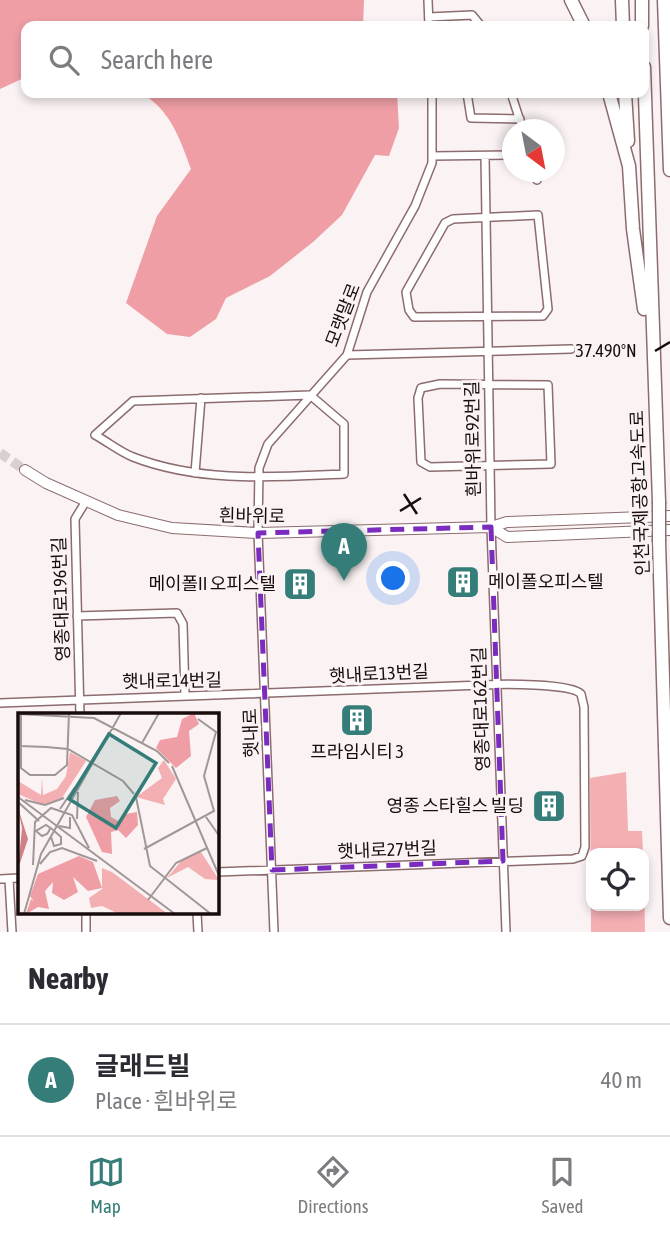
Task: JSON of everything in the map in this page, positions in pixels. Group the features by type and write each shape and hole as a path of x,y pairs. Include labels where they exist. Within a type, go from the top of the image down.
{"highway":[{"path":"571,0 582,21"},
{"path":"622,0 623,21"},
{"path":"642,0 642,21"},
{"path":"664,0 670,170"},
{"path":"610,98 629,166"},
{"path":"625,98 633,229 654,377"},
{"name":"인천국제공항고속도로","path":"645,98 670,918"}],"street":[{"path":"428,0 429,21"},
{"path":"429,17 472,15 477,21"},
{"name":"모랫말로","path":"258,533 259,468 268,444 347,355 367,292 415,206 432,163 432,98"},
{"path":"468,98 471,118 520,119 513,98"},
{"path":"432,156 502,155"},
{"name":"흰바위로92번길","path":"485,156 491,527"},
{"path":"538,215 548,309 543,316 486,316 415,317 410,310 406,292 445,223 453,219 486,216 538,215"},
{"path":"347,355 571,349"},
{"path":"440,384 548,385 551,464 490,467 430,467 422,462 418,398 421,388 440,384"},
{"path":"310,395 344,424 344,474 259,478 195,473 132,457 96,435 133,401 201,398 310,395"},
{"path":"195,473 201,398"},
{"name":"흰바위로","path":"25,470 46,483 118,515 172,528 258,533 491,527 507,522 670,516"},
{"name":"영종대로196번길","path":"80,713 75,519 86,501"},
{"name":"흰바위로","path":"491,527 508,537 670,530"},
{"name":"영종대로162번길","path":"491,527 506,932"},
{"name":"햇내로","path":"258,533 274,932"},
{"path":"77,616 177,613 183,625 185,696"},
{"name":"햇내로13번길","path":"265,695 495,685 570,687 581,694 584,707 585,847 582,856 573,859 503,862"},
{"name":"햇내로14번길","path":"80,699 265,695"},
{"path":"0,703 80,699"},
{"name":"햇내로27번길","path":"219,872 503,862"},
{"path":"0,879 18,878"},
{"path":"9,879 12,932"},
{"path":"86,914 86,932"},
{"path":"197,914 198,932"}],"highlighted area":[{"path":"491,527 503,861 272,870 258,533"}],"shaded area":[{"path":"0,0 364,0 363,21 21,21 21,79 0,89"},
{"path":"148,98 397,98 399,128 389,156 375,155 342,215 270,276 226,298 216,319 190,337 167,334 126,303 157,216 191,169 173,126 160,107"},
{"path":"626,772 628,831 642,831 643,848 590,848 590,778"},
{"path":"591,911 645,911 645,932 591,932"}],"tunnel":[{"path":"0,453 25,470"}],"place":[{"name":"글래드빌","path":"344,581"},
{"name":"메이폴오피스텔","path":"463,582"},
{"name":"메이폴II 오피스텔","path":"300,584"},
{"name":"프라임시티 3","path":"357,720"},
{"name":"영종 스타힐스 빌딩","path":"549,806"}]}
